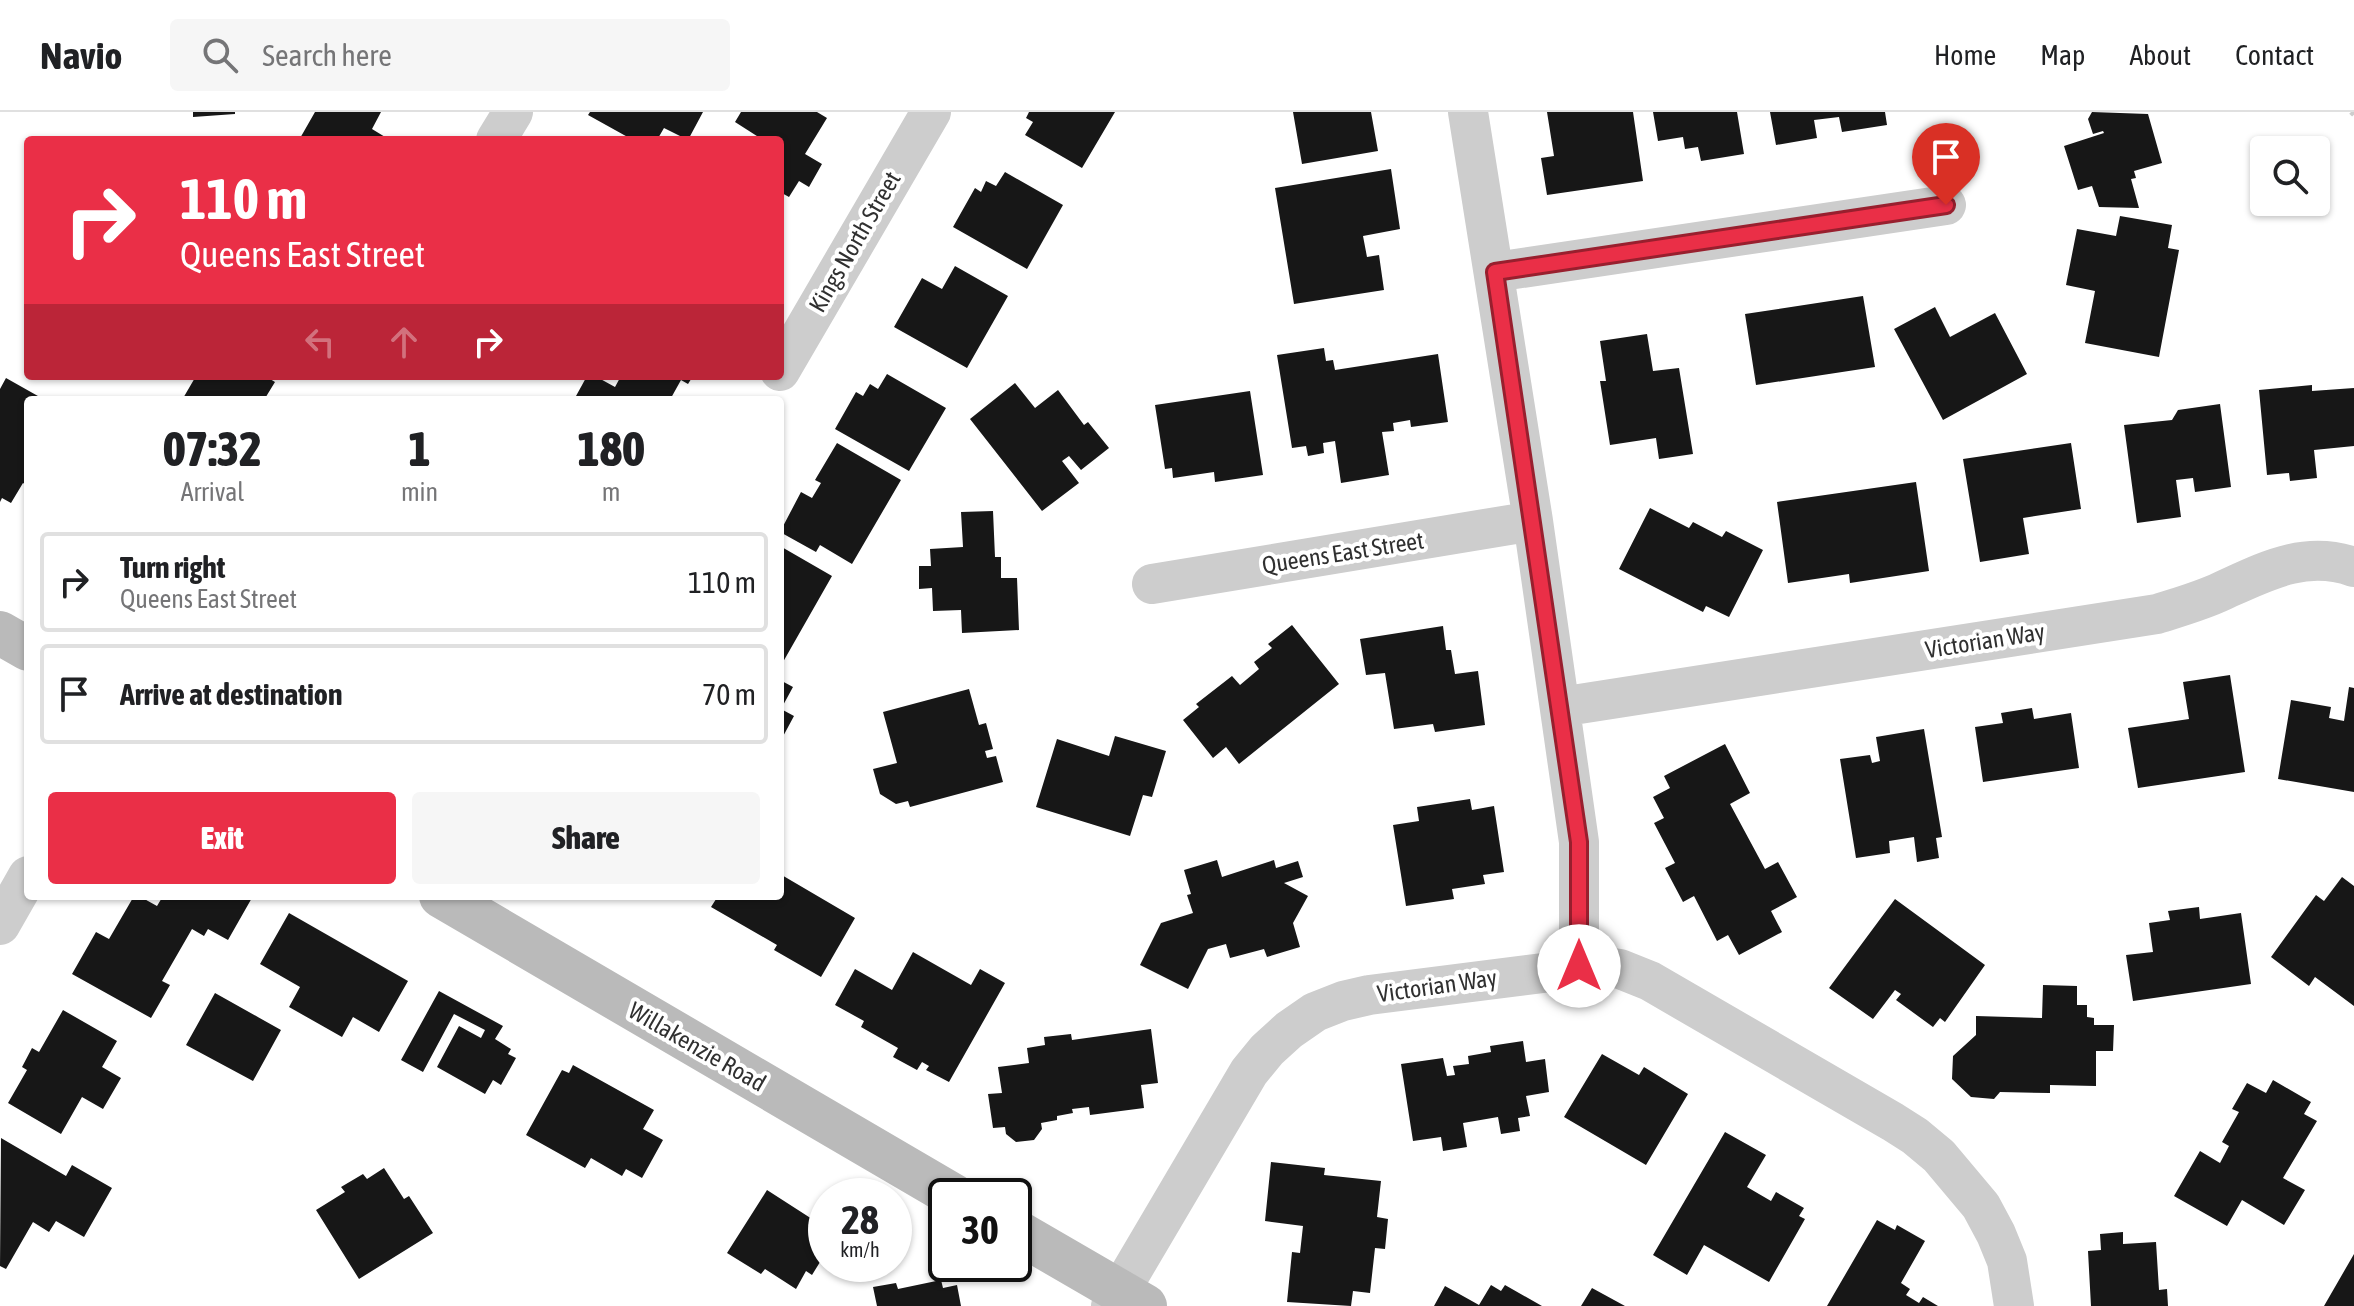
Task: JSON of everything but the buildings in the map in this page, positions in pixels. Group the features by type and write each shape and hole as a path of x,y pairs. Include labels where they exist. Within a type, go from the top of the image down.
{"street":[{"path":"498,136 513,112"},
{"name":"Kings North Street","path":"784,365 931,112"},
{"path":"1468,112 1533,521 1580,857 1579,966"},
{"path":"1495,272 1946,205"},
{"name":"Queens East Street","path":"1152,584 1533,521"},
{"name":"Victorian Way","path":"1560,707 2157,614 2220,592 2255,574 2306,559 2354,567"},
{"path":"0,633 24,647"},
{"path":"0,925 24,883"},
{"name":"Willakenzie Road","path":"460,901 928,1180"},
{"name":"Victorian Way","path":"1125,1301 1240,1085 1267,1050 1289,1030 1315,1012 1369,995 1579,966 1620,969 1636,974 1915,1136 1961,1179 1981,1206 2007,1261 2014,1306"},
{"path":"1032,1242 1125,1301"}],"route":[{"path":"1579,966 1579,842 1495,272 1946,205"}]}
